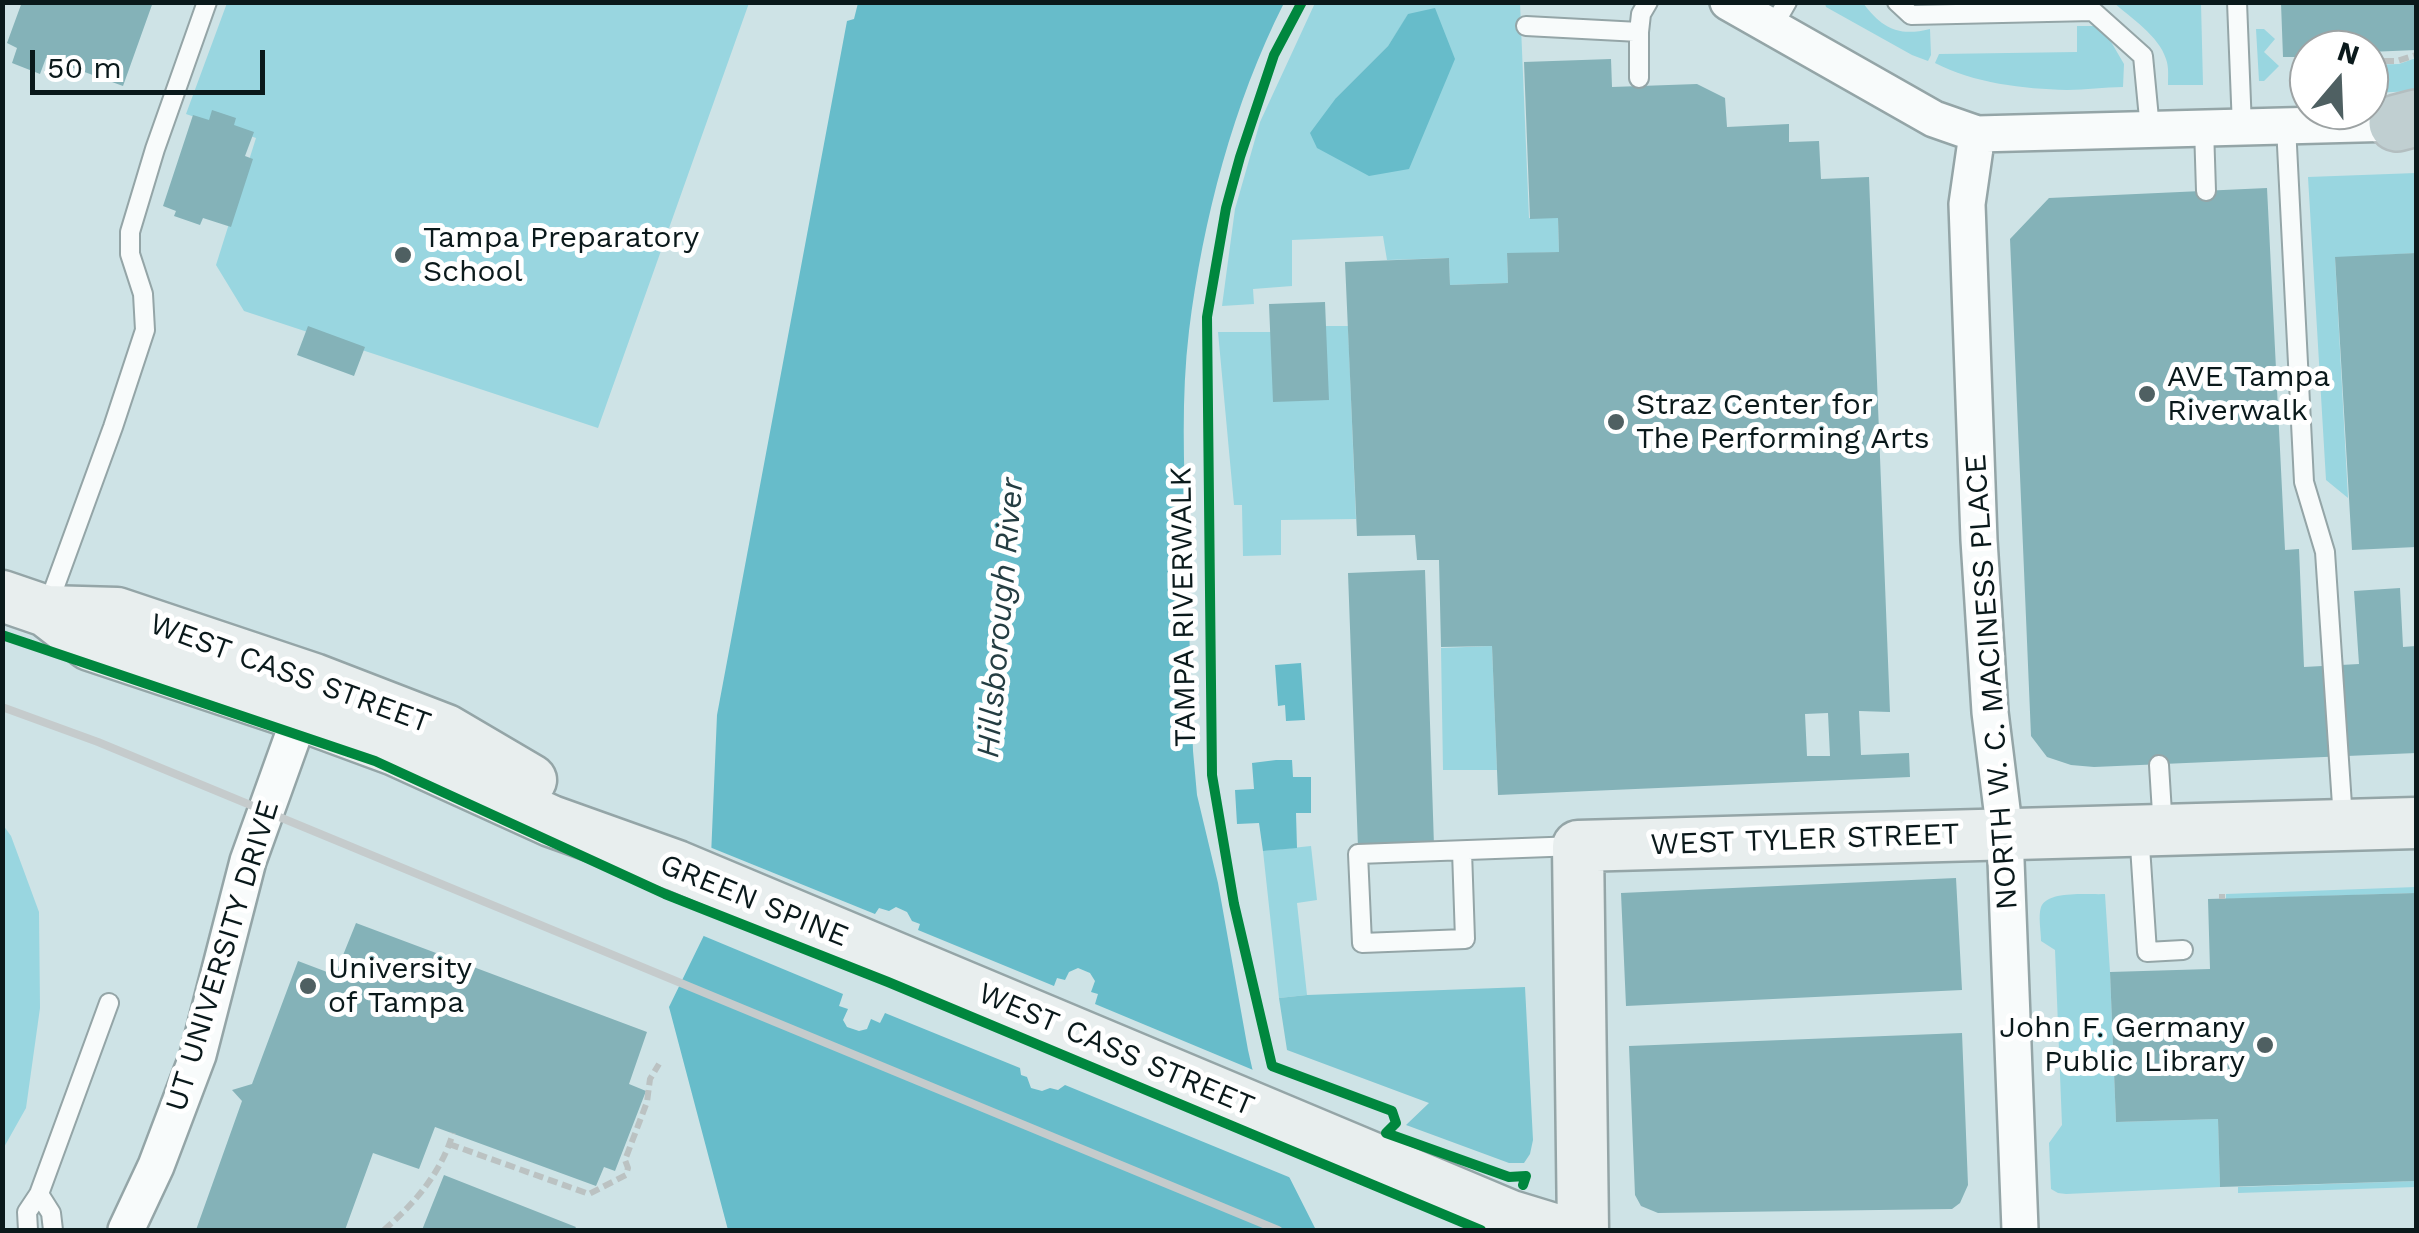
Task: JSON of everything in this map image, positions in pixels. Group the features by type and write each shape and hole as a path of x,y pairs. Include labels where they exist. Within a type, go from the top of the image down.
{"street":[{"path":"1728,2 1780,15 1934,119 1977,134 2410,123"},
{"name":"NORTH W. C. MACINESS PLACE","path":"1977,134 1967,204 1978,502 1990,712 2005,834 2020,1230"},
{"name":"WEST CASS STREET","path":"24,604 90,644 307,697 395,750 552,821 677,866 1363,1138 1511,1216 1557,1230"},
{"name":"UT UNIVERSITY DRIVE","path":"126,1230 156,1166 198,1055 248,861 307,697"},
{"name":"WEST TYLER STREET","path":"1578,846 2416,823"},
{"path":"1578,846 1583,1230"}],"lane":[{"path":"24,604 113,427 145,330 143,294 130,254 130,232 207,2"},
{"path":"1639,78 1641,14 1648,2"},
{"path":"1897,2 1911,15 2088,7 2143,56 2150,129"},
{"path":"2237,2 2242,127"},
{"path":"1526,26 1639,32"},
{"path":"2286,126 2304,482 2325,552 2343,825"},
{"path":"2204,128 2206,192"},
{"path":"2159,764 2151,830 2147,952 2183,950"},
{"path":"1462,851 1465,939 1362,942 1358,854 1578,846"},
{"path":"28,1230 27,1212 39,1194 109,1003"},
{"path":"39,1194 51,1213 53,1230"}],"path":[{"path":"2389,60 2416,55"},
{"path":"449,1144 589,1194 626,1175 626,1160 647,1102 650,1079 659,1064"},
{"path":"384,1230 426,1188 453,1133"}],"shaded area":[{"path":"227,3 749,3 598,428 244,311 216,265 256,138 186,114"},
{"path":"1315,3 1520,3 1529,218 1558,218 1559,252 1507,254 1508,283 1450,285 1449,258 1387,260 1383,236 1292,240 1292,286 1253,289 1254,304 1222,306 1235,209 1260,122","holes":["1408,15 1409,168 1336,98 1388,46"]},
{"path":"1825,3 1863,3 1877,19 1900,31 1930,29 1928,61 1826,7"},
{"path":"2114,3 2201,3 2203,85 2168,85 2167,62 2157,43"},
{"path":"2077,26 2094,26 2107,35 2124,64 2123,87 2067,90 2016,86 1966,76 1935,63 1939,54 2077,52"},
{"path":"2256,29 2264,29 2275,39 2264,52 2279,66 2264,81 2259,81"},
{"path":"2416,58 2416,91 2389,92 2389,64"},
{"path":"2416,173 2416,253 2335,258 2348,498 2326,480 2308,177"},
{"path":"1348,326 1356,519 1281,520 1281,555 1243,556 1242,505 1234,505 1218,332"},
{"path":"1492,646 1497,770 1443,770 1441,648"},
{"path":"3,825 11,836 39,912 40,1008 26,1108 3,1149"},
{"path":"1311,846 1317,900 1297,903 1307,995 1279,998 1263,851"},
{"path":"2416,887 2416,893 2226,899 2226,894"},
{"path":"2105,894 2116,1122 2218,1119 2220,1187 2066,1194 2051,1189 2049,1143 2062,1125 2055,950 2041,941 2040,911 2052,898"},
{"path":"1525,987 1533,1140 1524,1163 1509,1163 1406,1125 1429,1103 1287,1050 1279,998 1307,995"},
{"path":"2416,1181 2416,1187 2238,1193 2238,1187"}],"water":[{"name":"Hillsborough River","path":"858,3 1284,3 1235,122 1203,247 1186,356 1184,480 1197,795 1267,1133 1316,1230 728,1230 669,1007 708,927 717,715 847,21 854,19"},
{"path":"1435,8 1455,59 1409,169 1369,176 1317,148 1310,133 1336,98 1388,46 1408,14"},
{"path":"1301,663 1305,720 1286,721 1285,705 1278,706 1275,665"},
{"path":"1292,760 1293,777 1311,777 1311,813 1296,813 1297,848 1263,851 1259,823 1237,824 1235,790 1254,789 1252,763"}],"pier":[{"path":"707,846 875,914 879,908 889,911 896,907 920,924 918,930 1054,986 1057,978 1065,980 1069,972 1078,968 1090,973 1095,981 1091,992 1098,994 1095,1004 1258,1072 1272,1131 1296,1180 1065,1085 1058,1090 1031,1088 1020,1068 885,1013 880,1023 871,1019 867,1029 847,1027 843,1020 848,1009 839,1006 843,994 699,934 703,926"}],"building":[{"path":"22,2 153,2 123,86 46,58 40,74 12,63 17,48 7,43"},
{"path":"2281,3 2416,3 2416,50 2389,51 2389,30 2289,30 2289,57 2283,57"},
{"name":"Straz Center for The Performing Arts","path":"1611,59 1612,87 1697,84 1725,98 1727,127 1789,124 1789,142 1819,141 1821,179 1869,177 1890,712 1859,711 1861,755 1909,753 1910,777 1498,795 1492,646 1441,647 1439,560 1417,560 1415,535 1357,536 1345,262 1449,258 1450,285 1508,283 1507,253 1559,252 1558,218 1530,219 1524,62","holes":["1828,713 1830,756 1807,756 1805,714"]},
{"path":"212,110 236,118 234,125 254,132 245,156 253,159 231,227 203,218 200,225 174,216 176,211 163,206 193,115 209,120"},
{"name":"AVE Tampa Riverwalk","path":"2267,188 2285,550 2299,549 2304,667 2359,664 2354,591 2400,588 2403,647 2416,646 2416,753 2094,767 2047,757 2031,736 2010,239 2049,198"},
{"path":"2416,253 2416,547 2352,550 2335,257"},
{"path":"1325,302 1329,400 1273,402 1269,304"},
{"path":"308,326 365,347 354,376 297,355"},
{"path":"1425,570 1434,846 1358,848 1348,573"},
{"path":"1956,878 1962,990 1626,1006 1621,893"},
{"name":"John F. Germany Public Library","path":"2416,893 2416,1181 2220,1187 2218,1119 2116,1122 2110,972 2210,969 2208,899"},
{"path":"356,923 647,1032 629,1084 646,1091 615,1171 604,1167 596,1186 435,1127 419,1169 373,1153 345,1230 196,1230 242,1101 232,1090 252,1084 298,961 335,975"},
{"path":"1962,1033 1968,1185 1960,1203 1952,1209 1658,1213 1641,1206 1635,1195 1629,1046"},
{"path":"444,1175 576,1227 422,1230"}],"railway":[{"path":"2,707 98,742 1278,1230"}],"cycle path":[{"name":"TAMPA RIVERWALK","path":"1302,2 1274,55 1240,157 1226,208 1207,317 1212,775 1234,904 1272,1066 1392,1111 1396,1123 1386,1133 1509,1177 1526,1176 1523,1185"},
{"name":"GREEN SPINE","path":"2,635 375,761 665,894 888,982 1481,1230"}],"place":[{"name":"Tampa Preparatory School","path":"403,255"},
{"name":"AVE Tampa Riverwalk","path":"2147,394"},
{"name":"Straz Center for The Performing Arts","path":"1616,422"},
{"name":"University of Tampa","path":"308,986"},
{"name":"John F. Germany Public Library","path":"2265,1045"}]}
